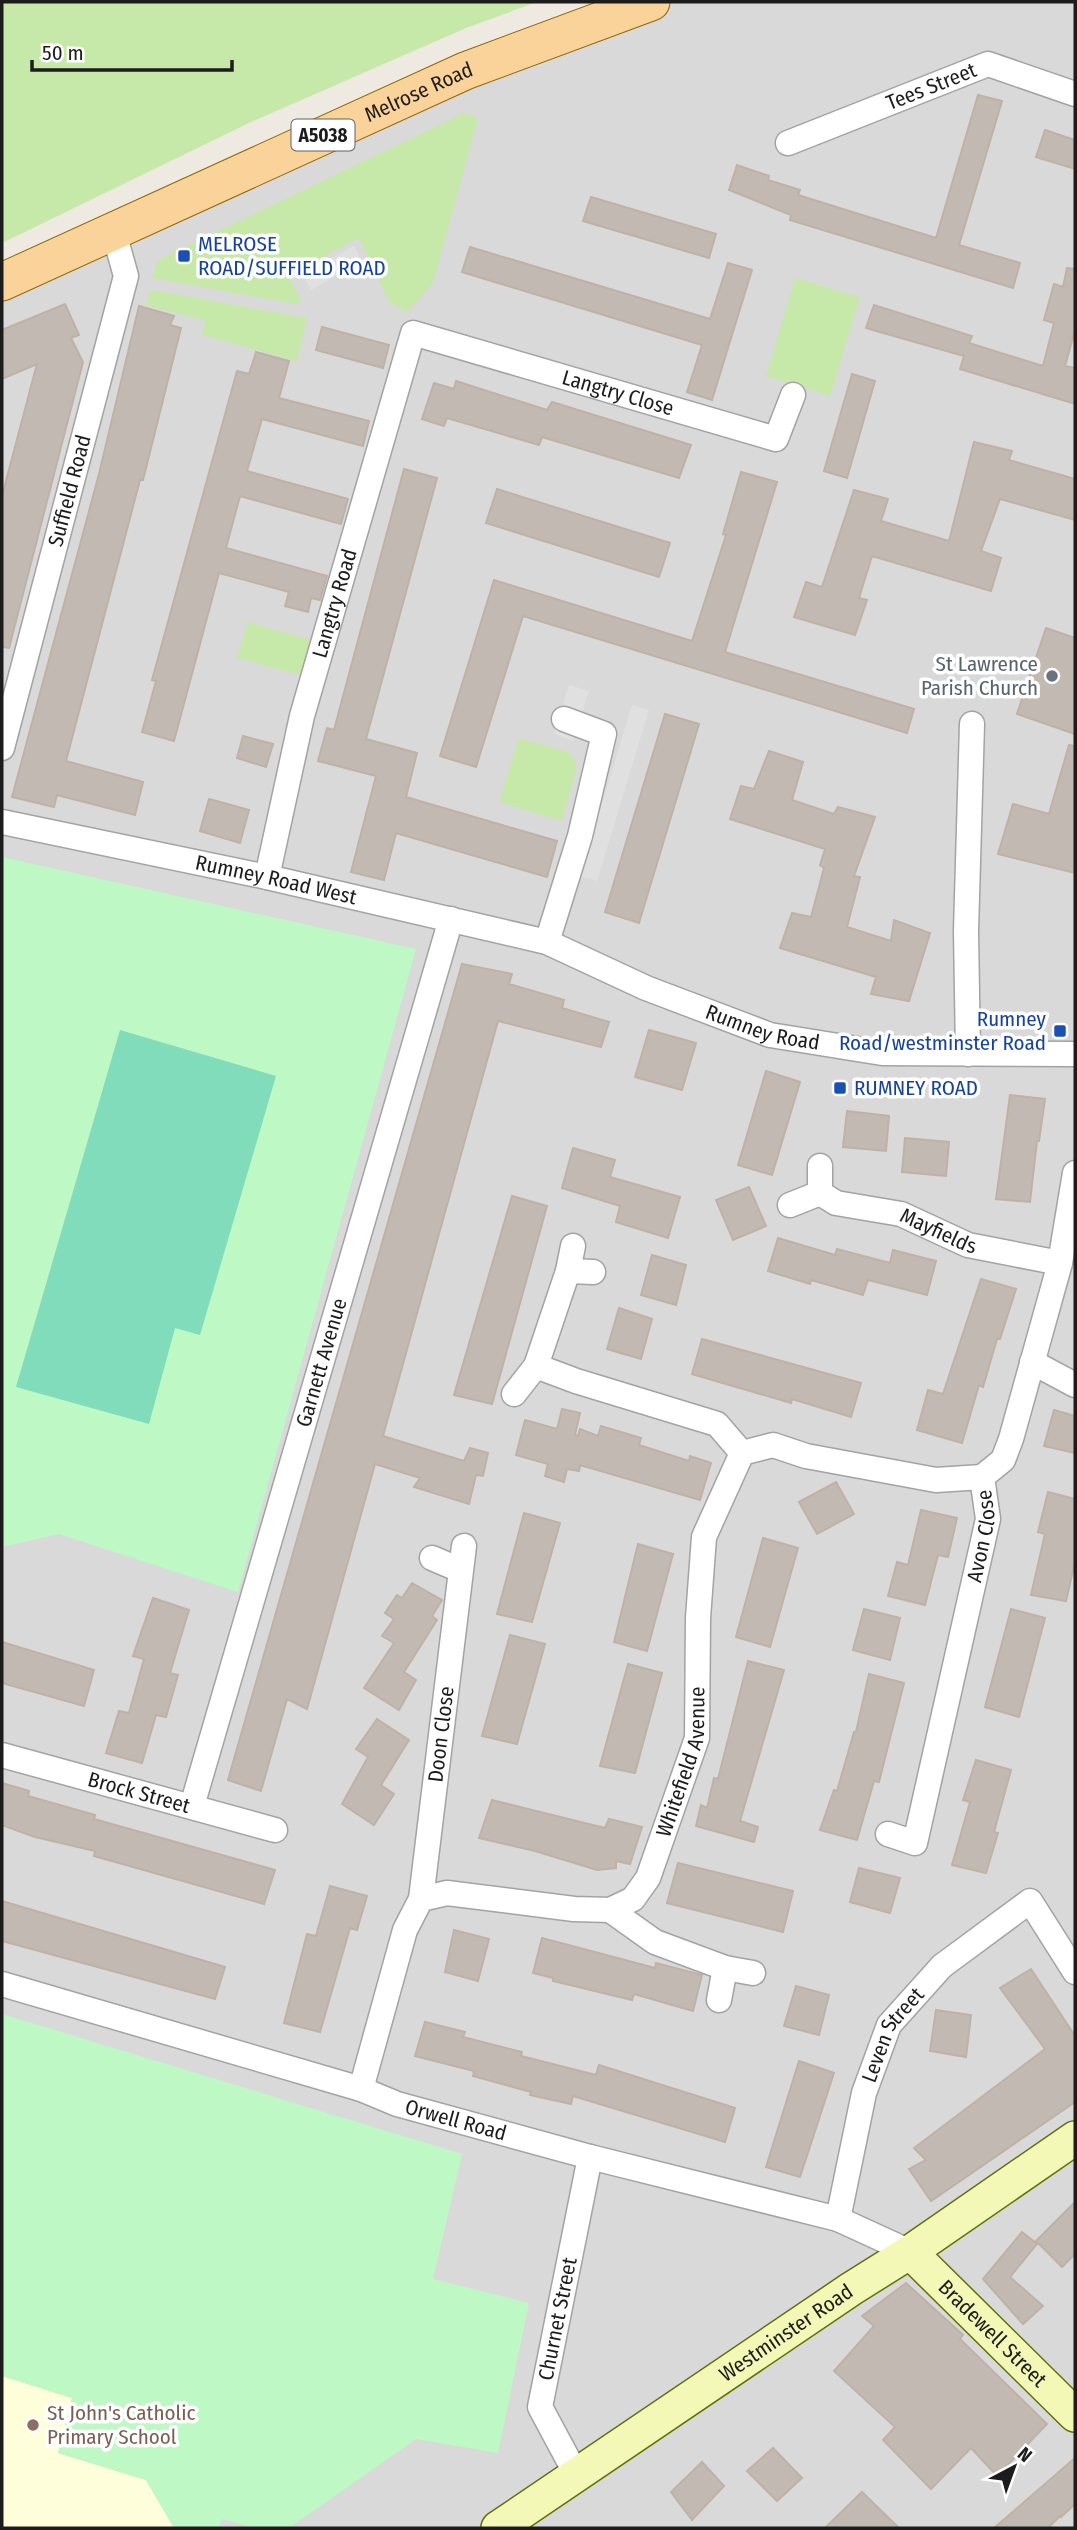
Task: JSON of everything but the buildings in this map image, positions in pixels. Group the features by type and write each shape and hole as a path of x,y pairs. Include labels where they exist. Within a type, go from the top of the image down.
{"main road":[{"name":"Melrose Road","path":"2,282 465,71 651,2"}],"street":[{"name":"Tees Street","path":"788,143 988,64 1075,94"},
{"name":"Suffield Road","path":"2,748 126,276 114,233"},
{"name":"Langtry Close","path":"413,332 776,439 793,395"},
{"name":"Langtry Road","path":"267,877 302,716 413,332"},
{"path":"548,942 580,836 604,734 564,719"},
{"path":"968,1054 966,931 972,724"},
{"name":"Rumney Road West","path":"2,822 267,877 548,942"},
{"name":"Garnett Avenue","path":"192,1806 450,919"},
{"name":"Rumney Road","path":"548,942 646,988 770,1035 882,1053 1075,1054"},
{"path":"790,1205 820,1193 820,1166"},
{"name":"Avon Close","path":"888,1833 915,1843 988,1519 982,1477 1003,1460 1060,1263 1075,1173"},
{"name":"Mayfields","path":"820,1193 836,1203 901,1214 968,1245 1060,1263"},
{"path":"514,1394 536,1366 581,1271 573,1245"},
{"path":"1032,1362 1075,1385"},
{"path":"536,1366 717,1424 742,1453 773,1445 806,1456 936,1480 982,1477"},
{"name":"Whitefield Avenue","path":"610,1910 633,1899 648,1878 697,1738 698,1618 704,1537 742,1453"},
{"name":"Doon Close","path":"421,1899 462,1558 432,1558"},
{"name":"Brock Street","path":"2,1755 275,1830"},
{"path":"361,2089 405,1930 421,1899 447,1893 575,1909 610,1910 655,1942 725,1968 753,1973"},
{"name":"Leven Street","path":"838,2219 864,2093 889,2025 943,1966 1030,1901 1075,1972"},
{"path":"719,2000 725,1968"},
{"name":"Orwell Road","path":"2,1984 361,2089 397,2104 590,2157 838,2219 910,2252"},
{"name":"Westminster Road","path":"498,2528 1075,2138"},
{"name":"Churnet Street","path":"576,2474 540,2407 590,2157"},
{"name":"Bradewell Street","path":"910,2252 1075,2415"}],"shaded area":[{"path":"651,2 1075,2 1075,2528 2,2528 2,282"},
{"path":"354,246 362,262 311,290 302,274"},
{"path":"569,685 589,691 573,741 554,734"},
{"path":"632,705 649,710 597,881 580,876"},
{"name":"St John's Catholic Primary School","path":"2,2376 72,2398 58,2453 146,2480 174,2528 2,2528"}],"green space":[{"path":"2,2 537,2 466,28 251,122 2,243"},
{"path":"464,113 478,118 433,283 407,312 389,302 359,238 288,275 301,301 296,304 152,278 158,260"},
{"path":"795,278 860,297 830,396 766,376"},
{"path":"151,290 307,318 297,361 202,335 206,321 146,305"},
{"path":"248,622 311,640 301,675 237,658"},
{"path":"519,738 570,753 575,761 576,770 562,821 499,802"},
{"path":"2,857 416,949 238,1592 59,1534 2,1547"},
{"path":"120,1030 276,1076 200,1335 175,1328 149,1424 16,1387"},
{"path":"2,2014 462,2154 433,2279 529,2303 498,2453 416,2439 289,2528 256,2528 222,2519 219,2528 174,2528 146,2480 58,2453 72,2398 2,2376"}],"place":[{"name":"MELROSE ROAD/SUFFIELD ROAD","path":"184,256"},
{"name":"St Lawrence Parish Church","path":"1052,676"},
{"name":"Rumney Road/westminster Road","path":"1060,1031"},
{"name":"RUMNEY ROAD","path":"840,1088"},
{"name":"St John's Catholic Primary School","path":"33,2425"}]}
